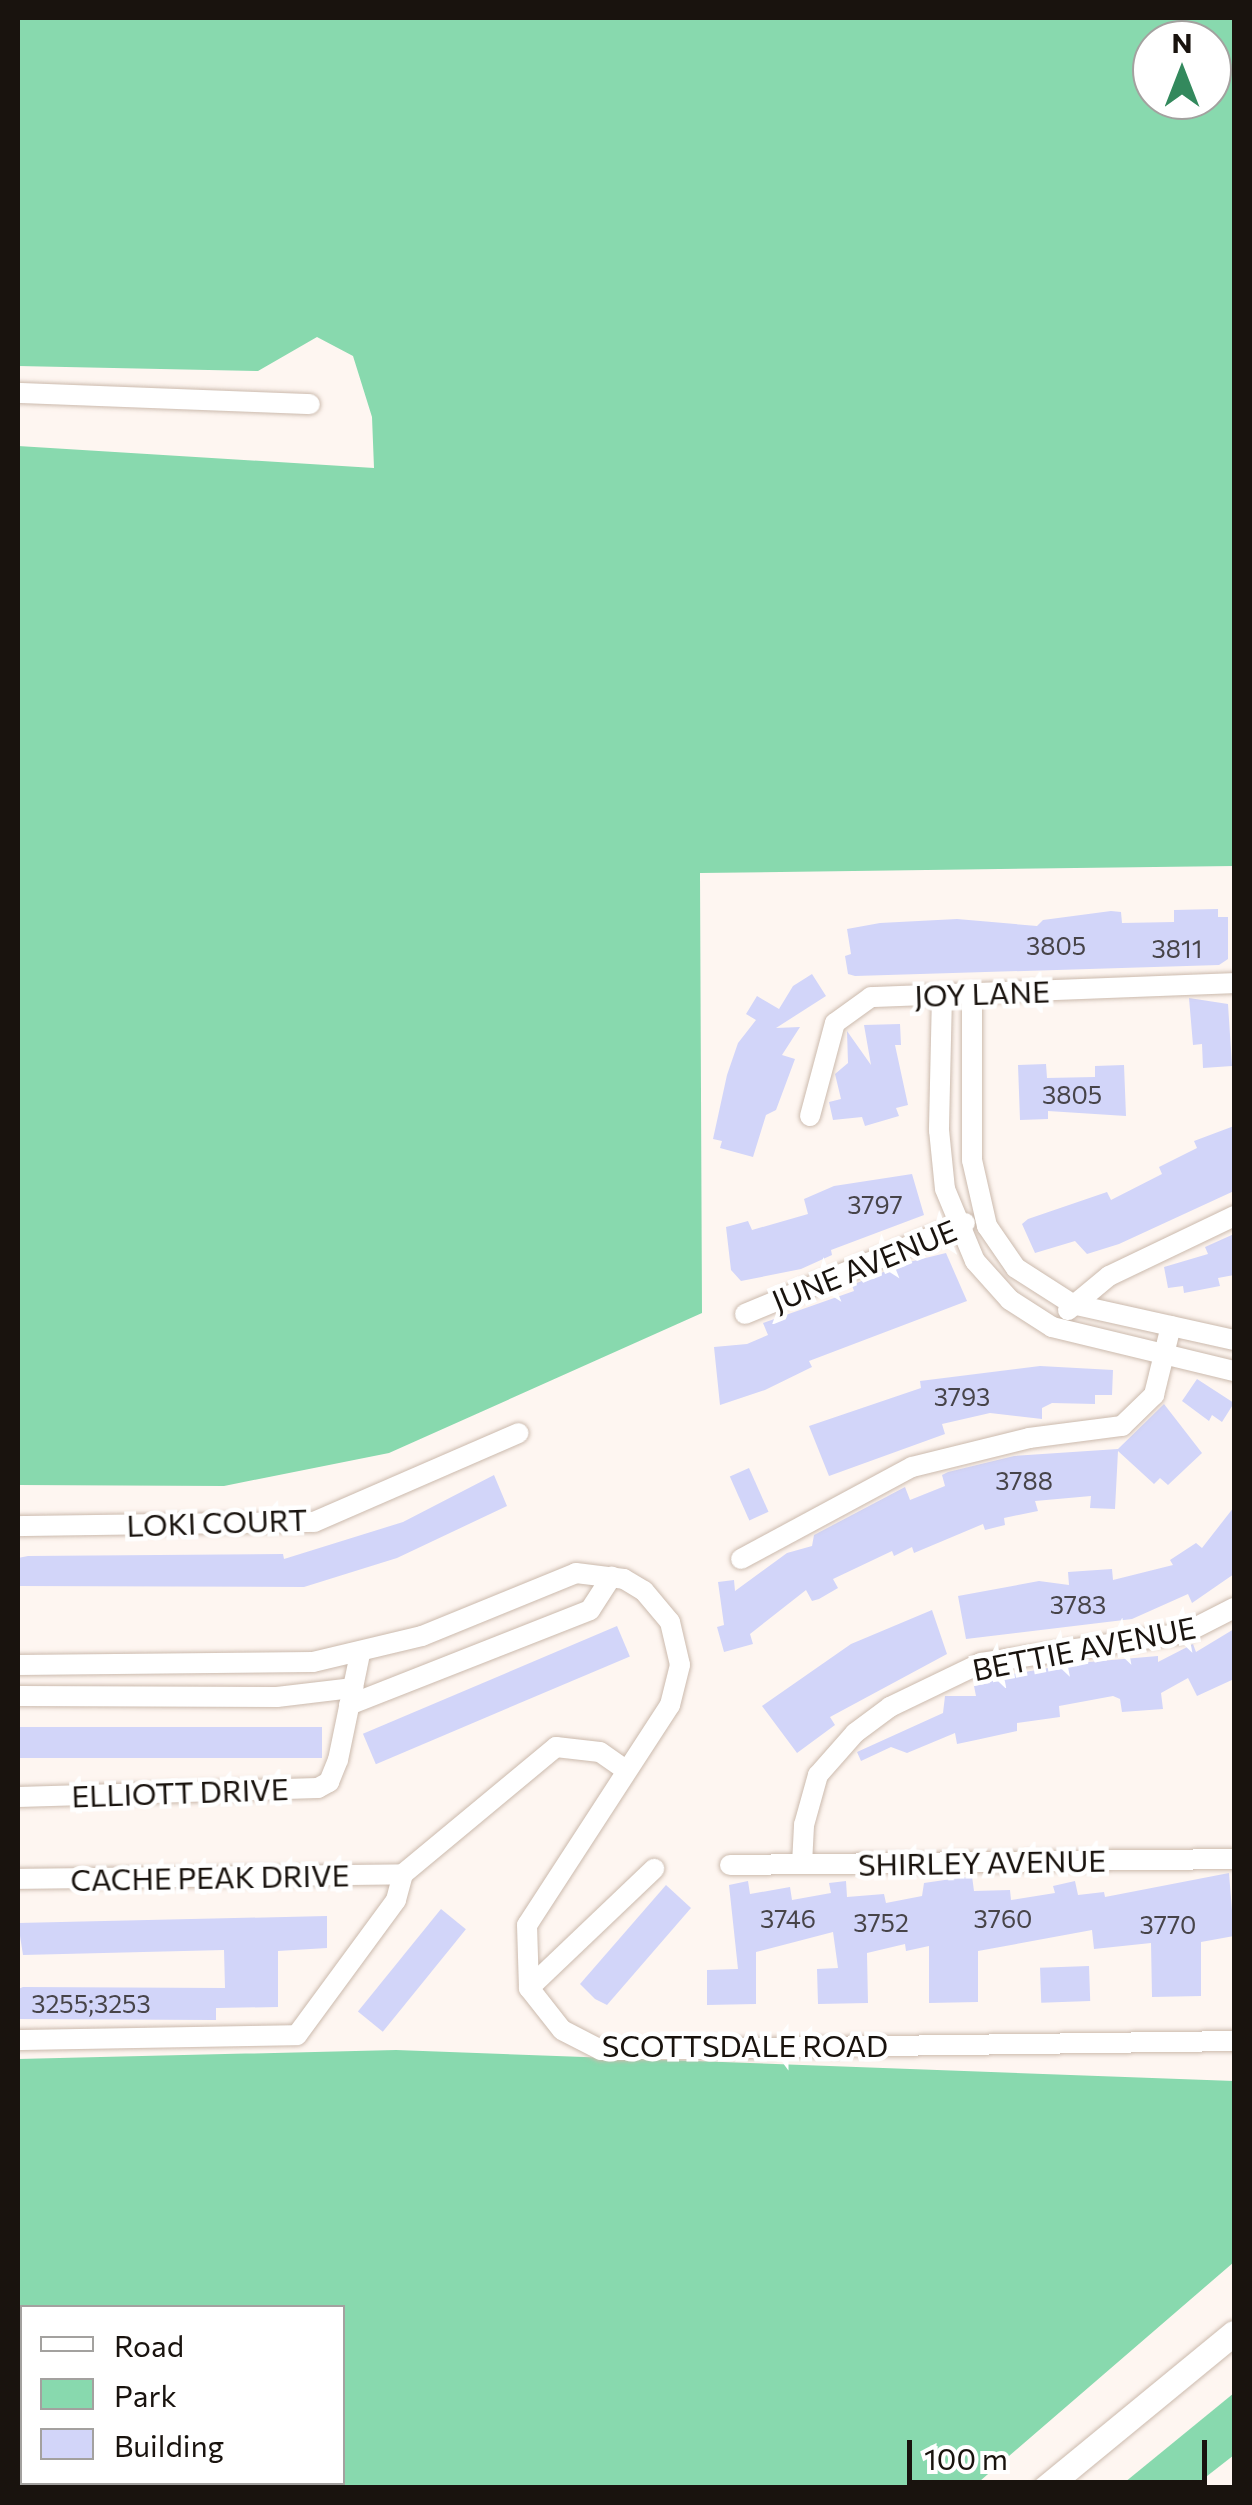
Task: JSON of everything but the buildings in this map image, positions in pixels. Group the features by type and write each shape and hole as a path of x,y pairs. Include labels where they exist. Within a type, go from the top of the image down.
{"main road":[{"path":"1045,2488 1234,2334"}],"street":[{"path":"18,392 310,404"},
{"name":"JOY LANE","path":"810,1116 835,1023 851,1007 872,997 1234,982"},
{"path":"972,994 972,1160 983,1216 1016,1268 1072,1304 1234,1340"},
{"path":"942,995 939,1130 956,1227 974,1261 1010,1300 1052,1327 1234,1371"},
{"name":"JUNE AVENUE","path":"745,1314 983,1216"},
{"path":"1052,1327 1072,1304 1110,1276 1234,1216"},
{"path":"741,1559 912,1466 1029,1438 1122,1426 1154,1395 1172,1326"},
{"name":"LOKI COURT","path":"18,1526 314,1522 519,1433"},
{"path":"18,1696 351,1697 590,1610 612,1576"},
{"path":"18,1666 264,1665 360,1654 422,1636 554,1579 612,1576 658,1604 678,1644 680,1666 670,1705 624,1770 527,1925 528,1988"},
{"name":"BETTIE AVENUE","path":"802,1864 804,1824 818,1775 855,1732 890,1707 982,1663 1185,1633 1234,1608"},
{"name":"ELLIOTT DRIVE","path":"18,1797 318,1788 334,1773 360,1654"},
{"path":"18,2040 298,2036 396,1900 403,1874 556,1748 600,1752 624,1770"},
{"name":"SHIRLEY AVENUE","path":"730,1865 1234,1859"},
{"path":"528,1988 654,1869"},
{"name":"CACHE PEAK DRIVE","path":"18,1879 403,1874"},
{"name":"SCOTTSDALE ROAD","path":"528,1988 562,2030 601,2050 1234,2041"}],"green space":[{"path":"18,18 1234,18 1234,866 700,873 702,1313 389,1453 224,1486 18,1485 18,446 374,468 372,417 353,356 317,337 258,371 18,366"},
{"path":"396,2050 1234,2081 1234,2262 973,2487 18,2487 18,2059"},
{"path":"1234,2393 1234,2455 1193,2487 1119,2487"}]}
